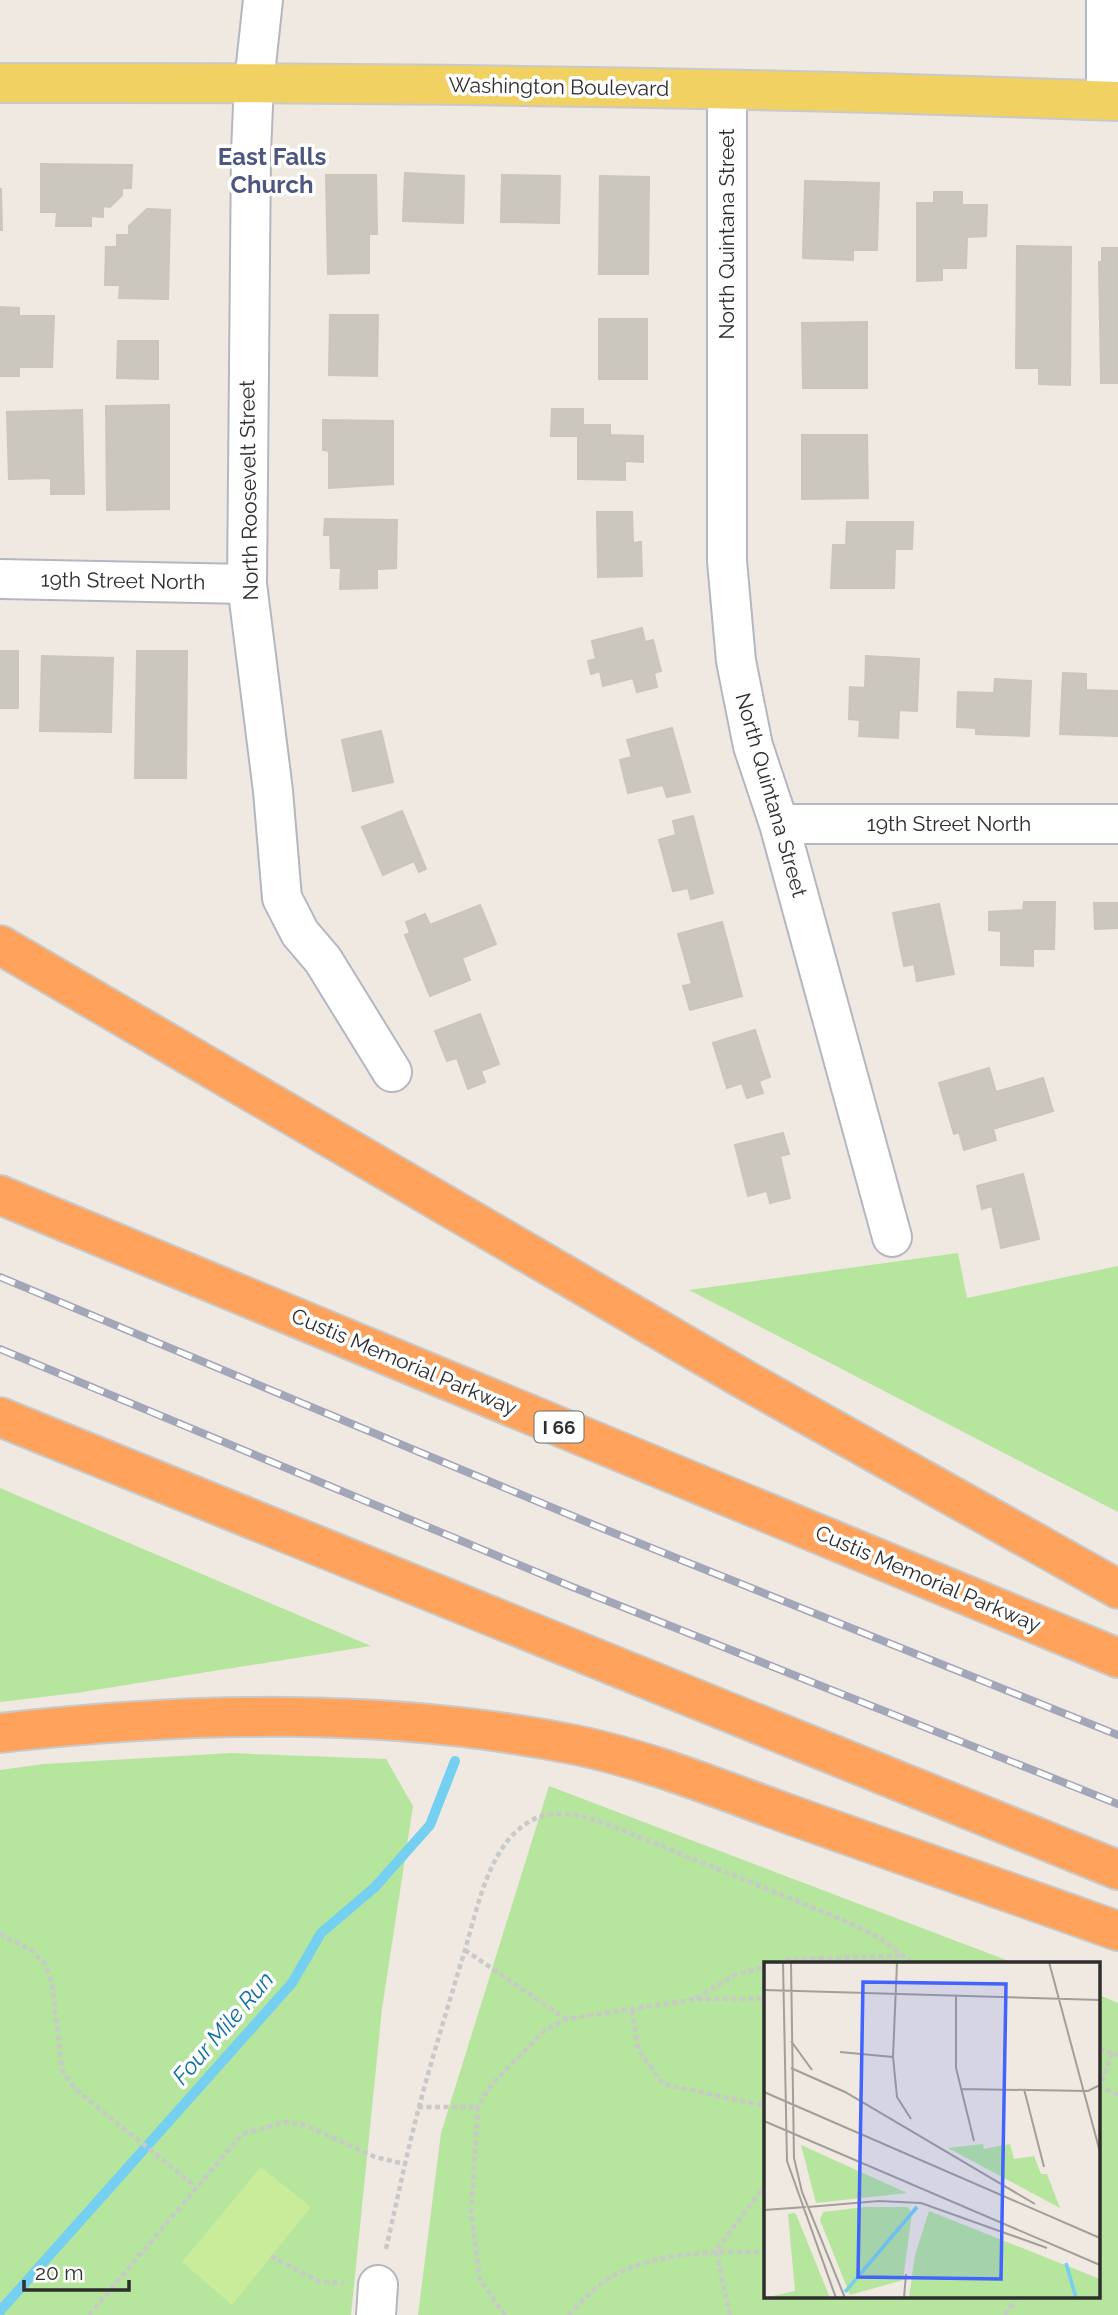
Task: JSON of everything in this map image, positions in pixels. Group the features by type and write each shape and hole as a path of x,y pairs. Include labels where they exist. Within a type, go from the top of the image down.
{"highway":[{"path":"0,945 740,1377 1118,1589"},
{"name":"Custis Memorial Parkway","path":"0,1195 1118,1658"},
{"path":"0,1417 1118,1870"},
{"path":"0,1733 152,1720 285,1717 434,1726 578,1746 674,1774 1118,1931"}],"main road":[{"name":"Washington Boulevard","path":"0,83 254,83 727,90 1112,101"}],"street":[{"name":"North Roosevelt Street","path":"263,0 254,83 247,584 273,792 282,898 300,933 323,960 392,1072"},
{"path":"1106,0 1112,101"},
{"name":"North Quintana Street","path":"727,90 730,610 748,726 779,824 892,1237"},
{"name":"19th Street North","path":"0,579 247,584"},
{"name":"19th Street North","path":"779,824 1118,824"}],"path":[{"path":"271,2256 320,2282 377,2300 418,2107 485,1883 505,1843 523,1826 539,1817 562,1814 586,1816 622,1830 841,1919 878,1937 912,1962"},
{"path":"0,1934 31,1950 45,1964 52,1983 62,2070 75,2090 195,2186"},
{"path":"465,1951 566,2019"},
{"path":"780,1962 790,1959 904,1956"},
{"path":"695,1998 733,1976 764,1967"},
{"path":"505,2315 480,2280 471,2212 478,2107 491,2085 520,2052 545,2030 566,2019 695,1998 764,1999"},
{"path":"632,2010 638,2049 663,2084 764,2106"},
{"path":"1100,2086 1115,2054"},
{"path":"1100,2088 1118,2095"},
{"path":"418,2107 478,2107"},
{"path":"89,2315 195,2186 242,2134 286,2122 305,2125 375,2157 405,2164"},
{"path":"730,2315 716,2251 764,2187"},
{"path":"568,2315 608,2279 653,2261 716,2251 764,2252"},
{"path":"1005,2315 1017,2298"}],"green space":[{"path":"958,1253 967,1298 1118,1266 1118,1512 689,1290"},
{"path":"0,1488 371,1646 76,1693 0,1702"},
{"path":"231,1753 386,1759 413,1806 382,2009 351,2315 0,2315 0,1770 44,1764"},
{"path":"549,1786 1011,1962 764,1962 764,2298 1100,2298 1100,1995 1118,2003 1118,2315 418,2315 441,2133"},
{"path":"261,2167 311,2207 232,2305 182,2262"}],"building":[{"path":"41,164 132,165 131,188 122,188 122,195 110,207 103,206 103,217 91,216 91,226 56,226 57,212 41,212"},
{"path":"405,173 464,176 463,223 403,221"},
{"path":"326,175 376,175 377,234 369,234 369,273 328,274"},
{"path":"502,175 560,176 559,223 501,222"},
{"path":"600,176 649,177 648,274 599,274"},
{"path":"805,181 879,183 877,250 853,250 853,260 803,258"},
{"path":"1,189 2,230 0,230"},
{"path":"934,192 962,192 962,205 987,205 986,236 967,237 966,268 942,268 942,280 917,281 917,203 934,203"},
{"path":"147,209 170,210 168,299 119,298 120,285 105,285 106,247 117,247 117,235 129,235 129,226"},
{"path":"1017,246 1071,247 1070,385 1039,384 1039,368 1016,368"},
{"path":"1102,248 1118,248 1118,383 1101,383 1099,262 1102,262"},
{"path":"0,307 19,308 19,316 54,316 52,367 19,367 19,376 0,376"},
{"path":"330,315 378,315 377,376 329,375"},
{"path":"599,319 647,319 647,379 599,379"},
{"path":"867,322 867,388 803,388 802,323"},
{"path":"118,341 158,341 158,379 117,378"},
{"path":"169,405 169,509 107,510 106,406"},
{"path":"552,409 583,409 583,425 610,425 610,435 643,436 643,462 625,461 625,480 578,479 578,436 551,436"},
{"path":"82,410 84,494 51,494 51,478 9,479 7,412"},
{"path":"323,420 393,421 393,484 329,488 329,451 323,450"},
{"path":"802,435 867,435 868,498 802,499"},
{"path":"597,512 632,512 633,543 641,542 642,576 598,577"},
{"path":"325,519 397,520 396,568 377,569 377,588 340,589 341,568 331,568 330,535 324,535"},
{"path":"847,522 913,522 912,549 895,549 894,588 831,588 833,545 846,545"},
{"path":"642,628 645,642 653,640 661,671 654,673 657,687 637,692 633,678 603,686 600,671 591,674 588,661 596,659 592,641"},
{"path":"0,651 18,651 18,708 0,708"},
{"path":"137,651 187,651 186,778 135,778"},
{"path":"42,656 113,658 111,732 40,731"},
{"path":"866,656 919,659 917,711 899,710 898,738 859,736 860,720 849,719 850,687 865,688"},
{"path":"1063,673 1086,674 1086,690 1118,691 1118,736 1060,734"},
{"path":"995,679 1031,681 1029,736 976,734 976,728 957,727 958,692 994,693"},
{"path":"672,728 690,792 667,797 663,785 628,793 620,760 632,757 627,740"},
{"path":"381,731 393,782 353,791 342,740"},
{"path":"402,811 426,869 419,872 414,861 383,875 362,827"},
{"path":"693,816 713,893 691,899 688,888 673,891 659,840 676,835 673,821"},
{"path":"1024,902 1055,902 1054,949 1033,949 1033,966 1001,965 1001,931 989,930 989,912 1023,910"},
{"path":"1094,903 1118,903 1118,928 1095,929"},
{"path":"939,904 954,974 917,981 914,964 904,966 893,913"},
{"path":"480,905 496,944 462,958 470,980 430,996 405,935 410,933 406,922 425,914 430,925"},
{"path":"722,922 742,996 690,1010 683,986 692,984 678,934"},
{"path":"480,1014 499,1064 481,1071 485,1082 468,1089 457,1058 447,1061 435,1031"},
{"path":"755,1030 770,1077 759,1081 763,1093 747,1098 742,1083 727,1088 713,1043"},
{"path":"989,1068 996,1092 1043,1078 1053,1111 993,1129 996,1140 964,1150 959,1132 954,1134 939,1083"},
{"path":"783,1133 789,1154 780,1156 790,1198 770,1203 767,1191 748,1196 735,1145"},
{"path":"1023,1174 1039,1239 1001,1248 992,1206 982,1209 977,1186"}],"waterway":[{"name":"Four Mile Run","path":"0,2311 292,1983 321,1933 375,1887 430,1825 455,1761"}],"railway":[{"path":"0,1277 594,1525 1118,1735"},
{"path":"0,1349 570,1586 1118,1804"}],"district":[{"name":"East Falls Church","path":"272,171"}]}
